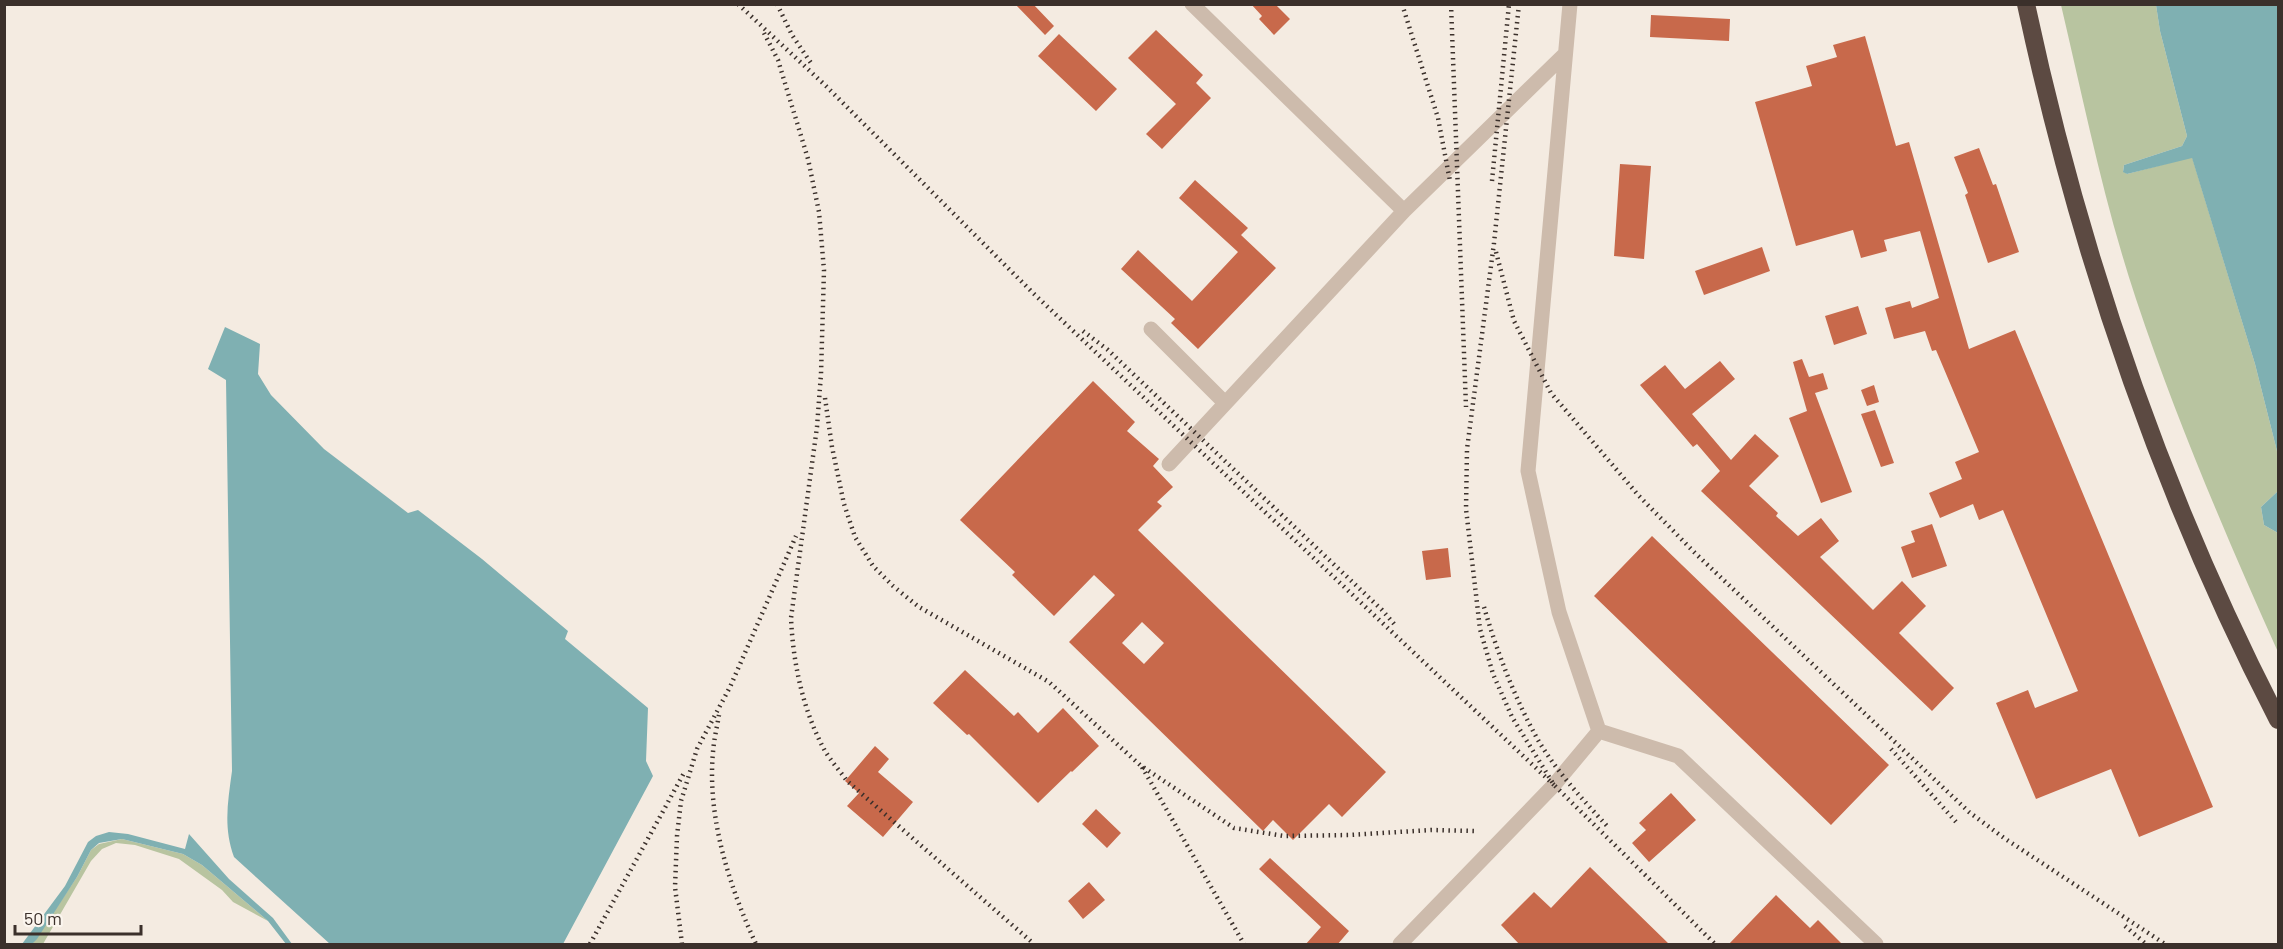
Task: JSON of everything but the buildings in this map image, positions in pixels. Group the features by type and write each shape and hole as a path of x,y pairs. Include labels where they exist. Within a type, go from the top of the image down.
{"highway":[{"path":"2026,4 2067,180 2141,405 2188,530 2278,720"}],"lane":[{"path":"1192,4 1404,211"},
{"path":"1570,4 1528,471 1559,612 1599,731"},
{"path":"1169,464 1404,211 1565,54"},
{"path":"1151,329 1225,403"},
{"path":"1400,945 1554,785 1599,731"},
{"path":"1599,731 1678,756 1876,945"}],"green space":[{"path":"2061,5 2156,5 2160,31 2187,136 2182,146 2124,165 2123,171 2127,174 2192,157 2255,364 2278,455 2278,491 2261,507 2264,525 2278,533 2278,652 2202,477 2136,299 2104,190"},
{"path":"122,839 183,854 202,865 268,921 233,902 222,890 179,859 135,845 116,843 102,849 91,861 43,944 32,944 77,877 91,850 99,844"}],"water":[{"path":"2156,5 2278,5 2278,455 2255,364 2192,158 2127,174 2123,172 2124,165 2182,146 2187,136 2160,31"},
{"path":"225,327 260,344 258,374 271,395 324,449 408,513 418,510 482,559 568,631 565,639 648,708 646,761 653,776 563,944 330,944 234,857 227,825 232,771 226,380 208,369"},
{"path":"2278,491 2278,533 2264,525 2261,507"},
{"path":"109,832 128,834 185,849 189,834 229,879 273,918 292,944 286,944 268,921 202,865 183,854 122,839 99,843 91,850 77,877 37,939 32,944 22,944 65,886 88,842 96,836"}],"railway":[{"path":"738,4 826,86 1033,293 1554,785"},
{"path":"777,4 792,35 813,66"},
{"path":"1402,4 1438,118 1450,181"},
{"path":"1451,4 1466,407"},
{"path":"1492,181 1509,4"},
{"path":"1519,4 1494,243 1467,449 1466,509 1480,629 1493,674 1512,717 1554,785 1715,944"},
{"path":"764,33 778,60 808,159 819,212 824,270 817,427 791,618 794,652 805,703 825,751 847,781 1034,944"},
{"path":"1496,252 1514,321 1551,393 1639,496 1695,553 1969,812 2004,838 2165,944"},
{"path":"1083,331 1108,350 1382,610 1395,625"},
{"path":"825,398 844,504 855,537 873,566 919,607 1049,682 1140,765 1234,828 1284,836 1431,830 1475,831"},
{"path":"682,944 675,887 681,801 697,749 730,687 796,536"},
{"path":"1484,607 1507,675 1538,740 1562,774 1608,827"},
{"path":"719,715 713,747 712,777 717,826 729,875 756,944"},
{"path":"1891,749 1957,823"},
{"path":"1142,767 1244,944"},
{"path":"590,944 684,773"},
{"path":"2125,926 2146,944"}]}
